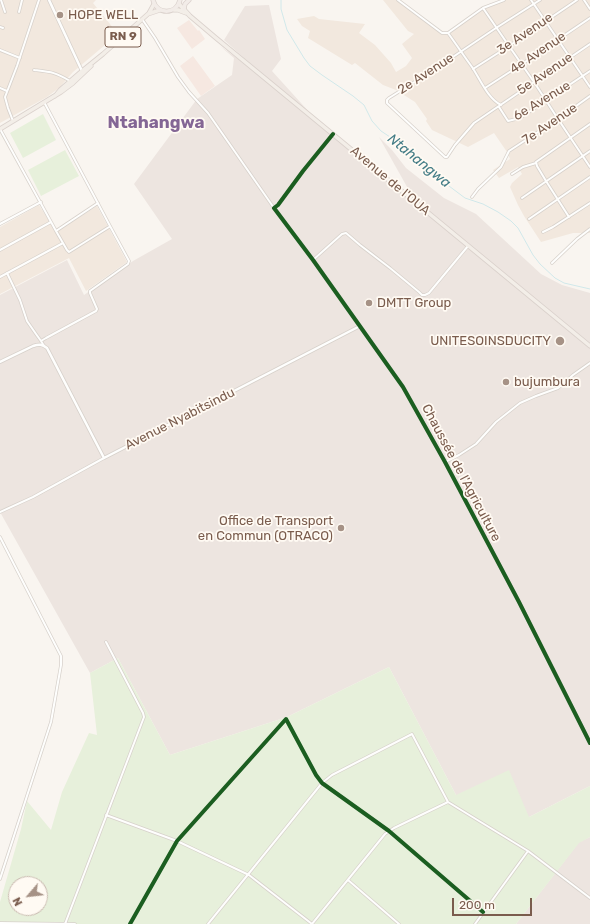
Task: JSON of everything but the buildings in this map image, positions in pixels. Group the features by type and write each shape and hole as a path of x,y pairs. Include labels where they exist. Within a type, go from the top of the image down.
{"highway":[{"path":"184,9 185,4 189,0"},
{"path":"154,2 160,10 168,12 174,10 180,2"}],"main road":[{"name":"RN 9","path":"148,14 154,2"},
{"name":"Avenue de l'OUA","path":"180,2 190,16"},
{"name":"RN 9","path":"0,129 55,96 92,65 148,14 160,10"},
{"name":"Avenue de l'OUA","path":"174,10 182,11 190,16 590,346"}],"street":[{"path":"1,0 5,12"},
{"path":"19,12 22,0"},
{"path":"13,121 5,97 20,58 39,0"},
{"path":"49,0 82,72"},
{"path":"398,0 442,33 448,33 483,8 504,0"},
{"path":"531,0 590,87"},
{"name":"2e Avenue","path":"500,106 474,123 454,145 447,157 445,157 387,103 387,100 540,0"},
{"name":"3e Avenue","path":"473,69 577,0"},
{"path":"584,0 590,9"},
{"path":"483,8 590,167"},
{"name":"4e Avenue","path":"485,88 590,18"},
{"name":"Chaussée de l'Agriculture","path":"142,19 178,77 208,114 403,387 445,462 519,602 590,743"},
{"path":"448,33 492,98 500,106"},
{"name":"5e Avenue","path":"500,106 590,44"},
{"path":"0,50 20,58"},
{"path":"34,70 58,74 71,82"},
{"name":"6e Avenue","path":"500,106 507,121 520,118 590,71"},
{"path":"0,88 8,91"},
{"name":"7e Avenue","path":"472,197 481,185 501,167 509,151 590,96"},
{"path":"41,341 96,311 97,309 90,291 128,263 129,260 44,102"},
{"path":"512,174 523,167 537,162 590,124"},
{"path":"0,129 68,252 110,226"},
{"path":"274,208 333,134"},
{"path":"522,198 590,151"},
{"path":"537,162 546,181 570,217"},
{"path":"528,219 590,177"},
{"path":"0,224 41,202"},
{"path":"56,231 98,203"},
{"path":"543,232 590,204"},
{"path":"0,250 51,222"},
{"path":"552,263 590,229"},
{"path":"313,260 342,234 346,233 360,246 378,258 422,295 425,295 429,293 468,246"},
{"path":"0,277 63,243"},
{"path":"7,273 20,300 27,321 44,346 47,348 104,458"},
{"name":"Avenue Nyabitsindu","path":"0,512 360,326"},
{"path":"0,362 37,344 44,346"},
{"path":"445,462 476,444 496,422 520,403 558,388 590,363"},
{"path":"0,537 61,656 61,665 50,722 0,879"},
{"path":"65,924 144,714 106,642"},
{"path":"130,924 177,841 286,719 316,775 322,783 389,831 483,912"},
{"path":"208,924 322,783 332,775 412,734 448,802 528,851 590,898"},
{"path":"106,815 177,841 249,875 312,924 382,837 389,831 448,802"},
{"path":"475,924 528,851"},
{"path":"348,880 399,924"},
{"path":"0,923 75,924"}],"shaded area":[{"path":"0,0 96,0 93,3 118,34 73,72 59,88 47,97 0,123"},
{"path":"383,0 398,0 442,33 448,33 478,10 504,0 590,0 590,233 573,233 541,242 524,216 510,187 512,183 522,174 518,167 499,178 493,170 510,159 494,133 468,147 432,130 426,121 427,119 415,102 396,90 383,85 355,63 352,65 308,38 310,31 302,26 297,19 314,16 319,19 365,24 359,33 375,45 391,63 396,72 406,66 412,58 402,44 414,34 408,31"},
{"path":"269,5 281,59 272,71 320,124 415,201 379,137 392,150 406,168 444,198 476,214 541,274 562,285 590,293 590,786 529,817 456,795 389,667 287,717 170,755 118,658 90,673 0,512 0,295 67,260 84,295 133,261 172,239 134,184 197,99 232,75 234,58 220,46 273,84 224,40 245,6"},
{"path":"189,20 198,31 199,30 205,39 192,49 177,28"},
{"path":"193,56 215,86 201,96 180,66"},
{"path":"39,205 56,232 97,206 127,262 86,291 69,258 0,294 0,227"},
{"path":"590,837 590,924 516,924 579,842"}],"green space":[{"path":"43,114 56,140 23,158 10,133"},
{"path":"65,150 79,176 41,196 28,170"},
{"path":"118,658 170,755 287,717 389,667 456,795 509,770 529,817 590,786 590,837 579,843 516,924 0,924 0,902 21,829 27,801 51,830 62,792 89,733 97,735 90,673"}],"waterway":[{"name":"Ntahangwa","path":"281,0 281,9 287,30 310,66 364,105 372,121 381,131 399,143 449,186 465,198 483,204 511,221 518,228 533,255 555,278 564,283 590,289"}],"cycle path":[{"path":"333,134 278,205 274,208 313,260 403,387 445,462 519,602 590,743"},
{"path":"130,924 177,841 286,719 316,775 322,783 389,831 483,912"}],"place":[{"name":"HOPE WELL","path":"60,15"},
{"name":"DMTT Group","path":"369,303"},
{"name":"UNITESOINSDUCITY","path":"560,341"},
{"name":"bujumbura","path":"506,382"},
{"name":"Office de Transport en Commun (OTRACO)","path":"341,528"}],"district":[{"name":"Ntahangwa","path":"156,123"}]}
